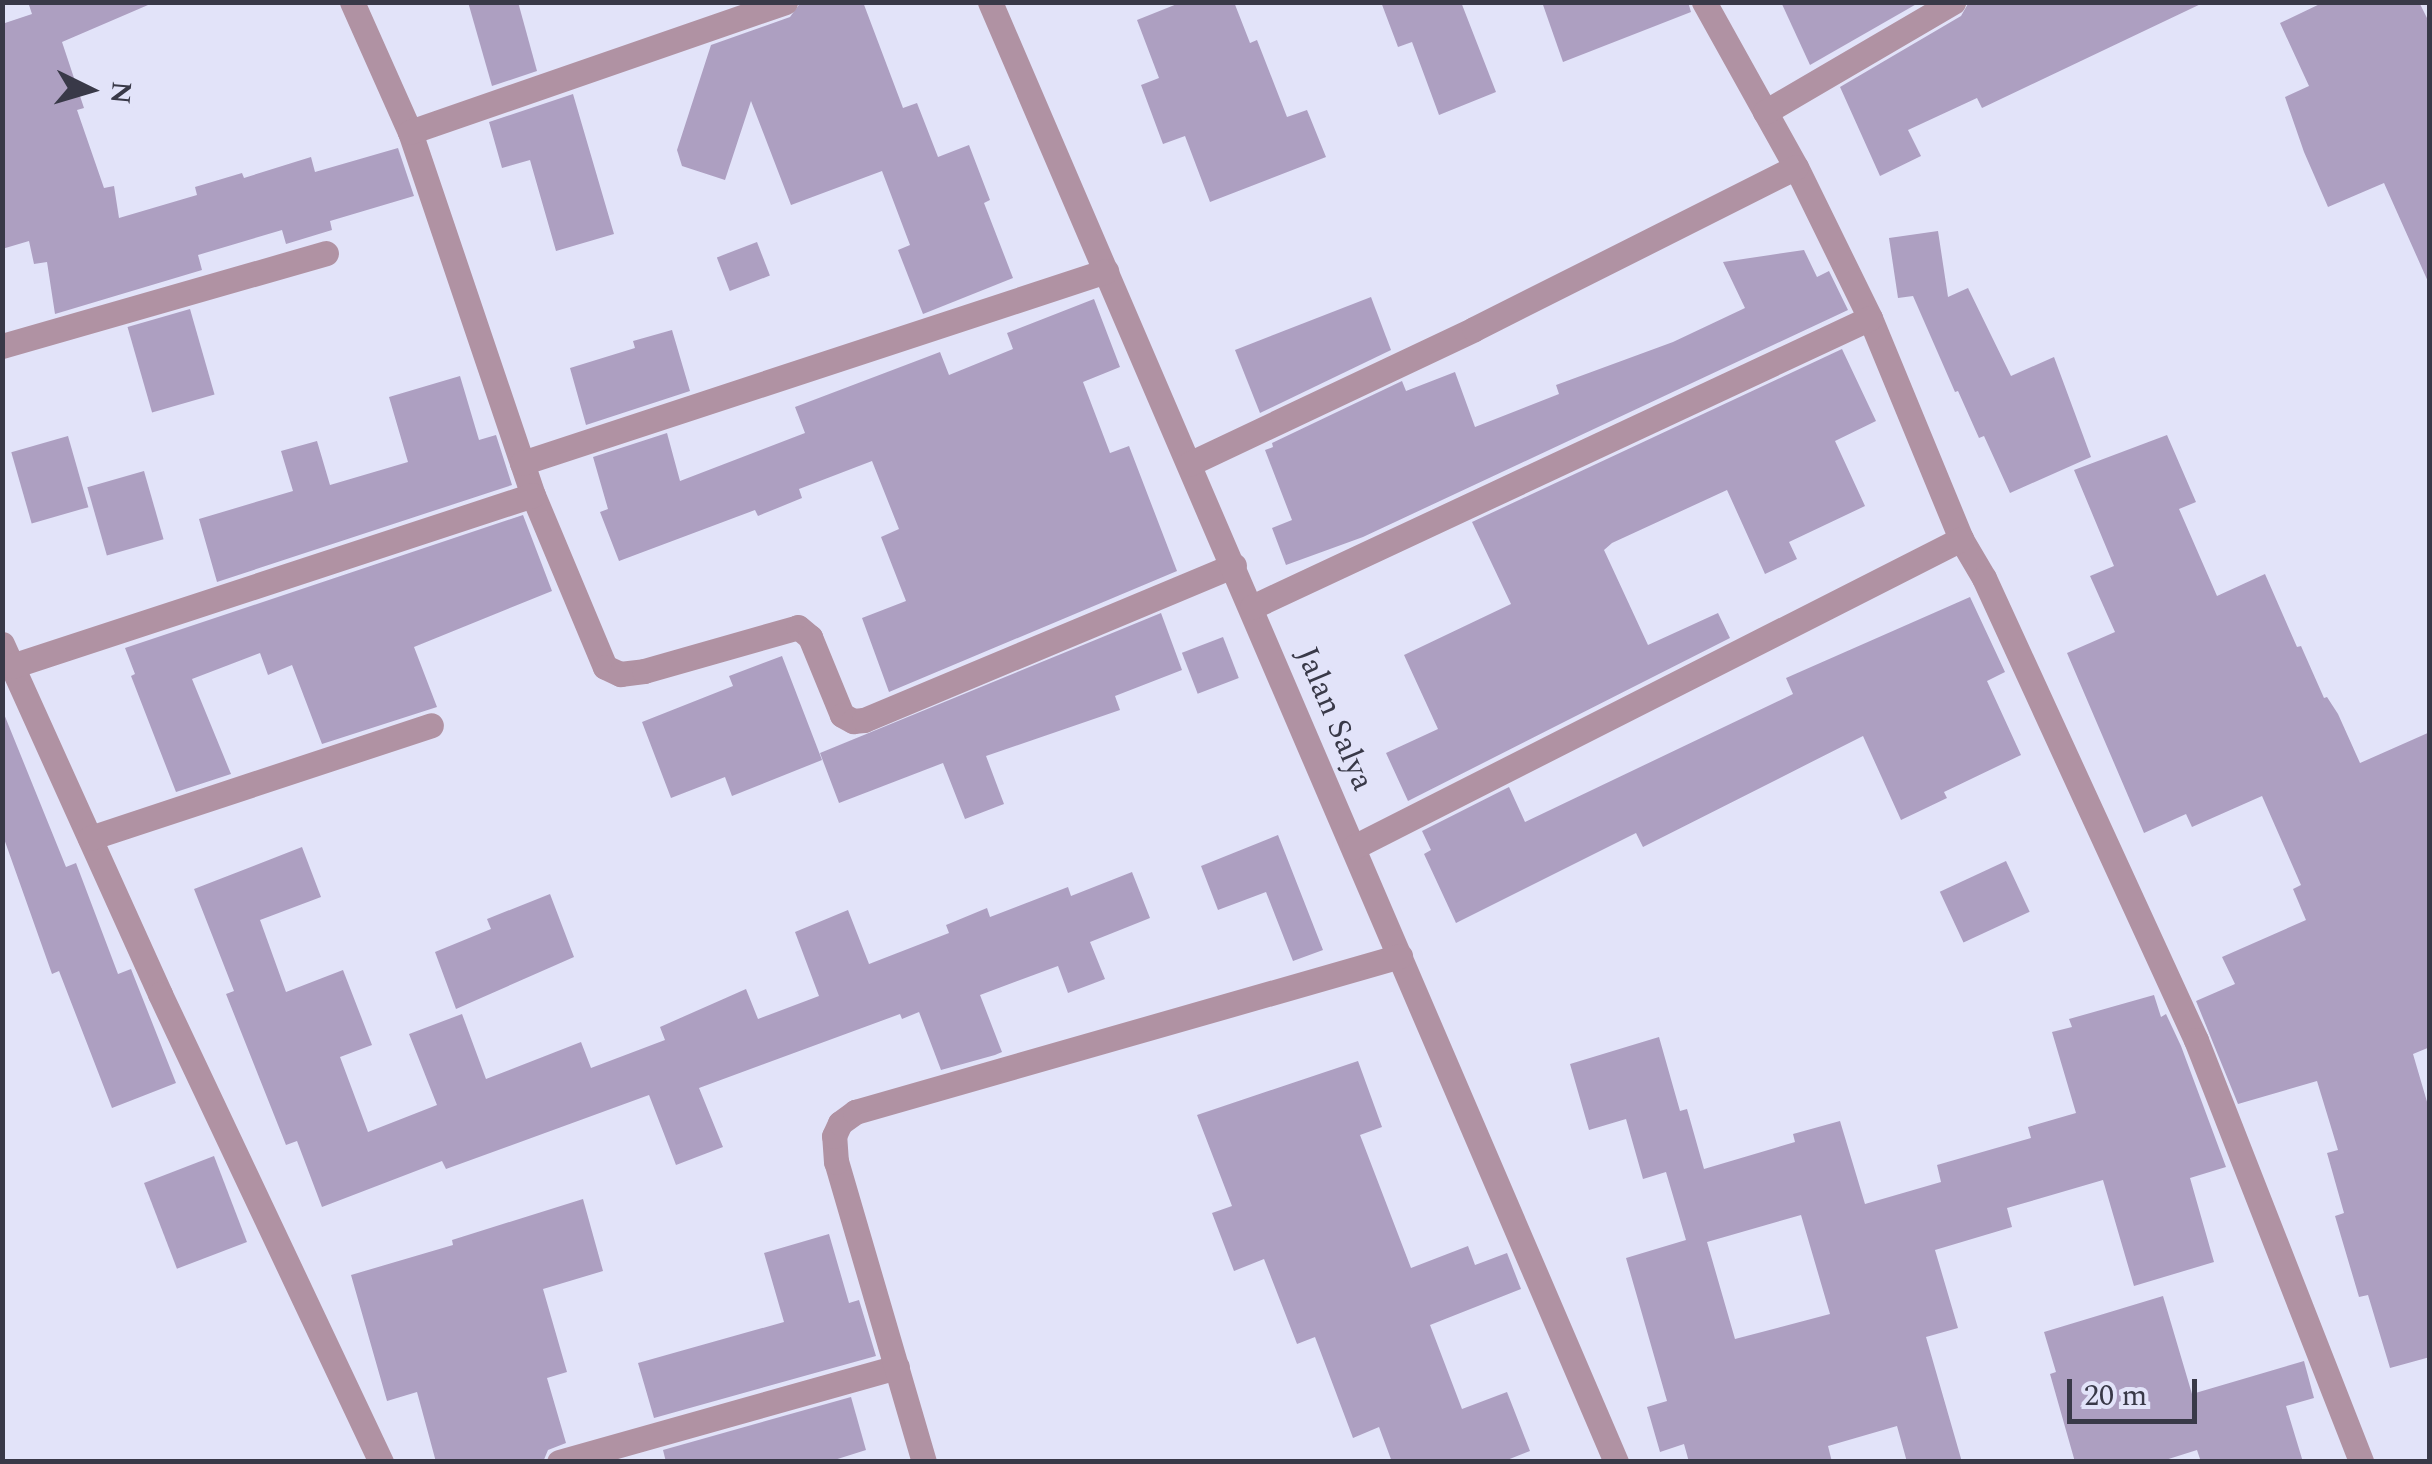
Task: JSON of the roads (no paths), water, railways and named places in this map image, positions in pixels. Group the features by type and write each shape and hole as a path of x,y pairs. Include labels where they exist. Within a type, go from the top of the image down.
{"street":[{"path":"352,2 410,132 533,495 606,668 620,674 644,671 798,627 810,636 842,715 853,722 968,678 1234,565"},
{"path":"410,132 786,2"},
{"name":"Jalan Salya","path":"990,2 1616,1462"},
{"path":"1704,2 1796,168 1870,318 1961,538 1984,578 2196,1040 2361,1462"},
{"path":"1766,112 1907,13 1953,2"},
{"path":"1190,464 1474,329 1796,168"},
{"path":"2,346 326,253"},
{"path":"522,463 1106,271"},
{"path":"1252,607 1870,318"},
{"path":"381,1462 7,655 533,495"},
{"path":"1354,847 1961,538"},
{"path":"90,838 431,726"},
{"path":"924,1462 836,1162 834,1136 840,1123 855,1112 1400,956"},
{"path":"558,1462 897,1368"}]}
